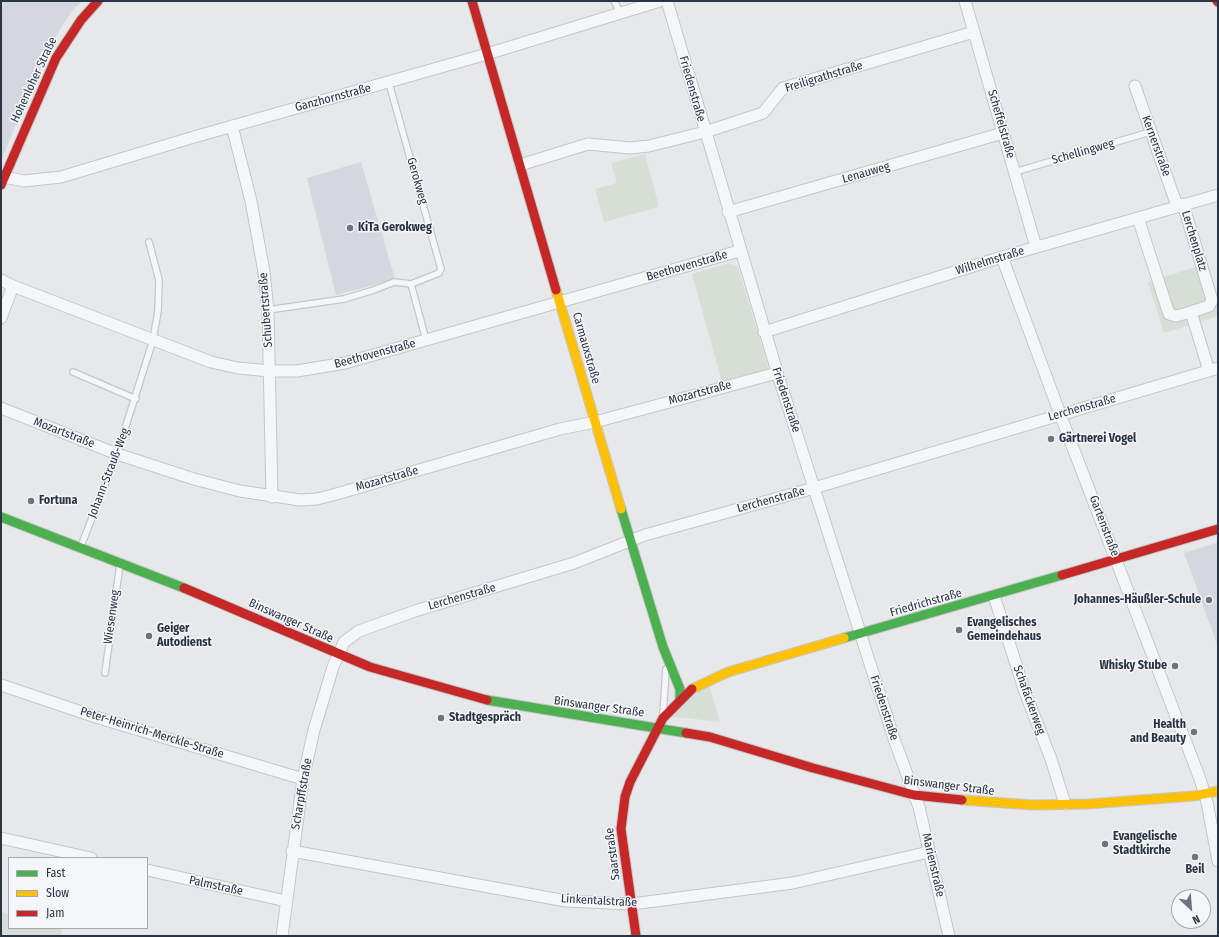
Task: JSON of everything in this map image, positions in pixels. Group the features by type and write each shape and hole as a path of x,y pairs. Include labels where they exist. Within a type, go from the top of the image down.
{"main road":[{"name":"Hohenloher Straße","path":"3,181 56,58 81,20 98,1"},
{"name":"Carmauxstraße","path":"472,1 595,422 663,647 680,689 680,700"},
{"name":"Binswanger Straße","path":"1,517 120,562 339,655 424,684 500,704 710,737 812,768 914,795 1003,804 1088,804 1205,794 1218,791"},
{"name":"Friedrichstraße","path":"659,728 662,718 694,687 728,672 994,596 1218,529"},
{"name":"Saarstraße","path":"636,936 622,835 622,814 630,782 659,728"}],"street":[{"name":"Ganzhornstraße","path":"3,181 24,181 61,177 232,126 389,83 660,1"},
{"name":"Friedenstraße","path":"667,1 764,332 860,634 914,795"},
{"name":"Scheffelstraße","path":"965,1 1036,247"},
{"name":"Freiligrathstraße","path":"520,165 588,144 630,148 643,147 705,132 763,113 783,88 974,32"},
{"name":"Kernerstraße","path":"1135,86 1150,132 1180,205"},
{"name":"Schubertstraße","path":"232,126 259,241 268,310 272,497"},
{"name":"Lenauweg","path":"728,212 1003,133"},
{"name":"Wilhelmstraße","path":"764,332 1002,257 1218,195"},
{"name":"Lerchenplatz","path":"1138,218 1169,314 1176,316 1191,312 1209,306 1212,300 1180,205"},
{"name":"Beethovenstraße","path":"1,280 13,286 211,362 238,368 270,371 325,367 740,251"},
{"name":"Gartenstraße","path":"1002,257 1060,414 1117,560 1205,794 1218,861"},
{"path":"1,318 13,286"},
{"path":"1191,312 1213,369"},
{"name":"Lerchenstraße","path":"339,655 344,642 350,636 371,625 531,577 632,541 644,535 814,488 1213,369"},
{"name":"Mozartstraße","path":"1,408 117,454 194,479 240,491 300,500 317,499 560,429 595,422 777,373"},
{"name":"Schafäckerweg","path":"994,596 1022,684 1051,759 1064,804"},
{"name":"Scharpffstraße","path":"282,936 292,850 303,779 316,723 333,667 339,655"},
{"name":"Peter-Heinrich-Merckle-Straße","path":"1,685 99,718 303,779"},
{"name":"Marienstraße","path":"914,795 919,807 949,936"},
{"path":"1,838 86,857"},
{"name":"Linkentalstraße","path":"292,850 566,901 632,904 793,883 930,852"},
{"name":"Palmstraße","path":"148,870 286,901"}],"lane":[{"path":"614,1 620,12"},
{"name":"Gerokweg","path":"268,310 344,299 394,282 411,284 434,277 439,273 441,269 389,83"},
{"name":"Schellingweg","path":"1015,172 1150,132"},
{"name":"Johann-Strauß-Weg","path":"80,547 117,454 136,399 153,340 158,311 159,280 149,242"},
{"path":"411,284 426,340"},
{"path":"73,372 136,399"},
{"name":"Wiesenweg","path":"105,673 120,562"},
{"path":"662,718 666,672 663,647"}],"shaded area":[{"path":"3,1 82,1 71,12 56,36 27,98 1,161 1,6"},
{"path":"645,154 659,207 604,222 595,189 617,183 611,163"},
{"name":"KiTa Gerokweg","path":"361,162 395,279 336,295 307,178"},
{"path":"729,263 738,267 769,370 722,382 692,274"},
{"path":"1205,264 1218,304 1218,316 1164,333 1148,282"},
{"name":"Johannes-Häußler-Schule","path":"1218,542 1218,647 1184,553"},
{"path":"709,685 720,722 668,716 681,704"},
{"path":"1,912 8,915 8,929 62,929 61,936 1,936"}],"traffic: fast":[{"path":"621,509 663,647 680,689 680,700"},
{"path":"1,517 184,588"},
{"path":"844,638 1062,575"},
{"path":"487,700 686,733"}],"traffic: slow":[{"path":"556,290 621,509"},
{"path":"692,689 728,672 844,638"},
{"path":"962,800 1033,805 1088,804 1194,796 1218,791"}],"traffic: jam":[{"path":"1,185 56,58 81,20 98,1"},
{"path":"472,1 556,290"},
{"path":"1062,575 1218,529"},
{"path":"184,588 370,667 487,700"},
{"path":"636,936 621,829 625,797 630,782 663,718 692,689"},
{"path":"686,733 710,737 813,768 914,795 962,800"}],"place":[{"name":"KiTa Gerokweg","path":"350,228"},
{"name":"Gärtnerei Vogel","path":"1051,439"},
{"name":"Fortuna","path":"31,501"},
{"name":"Johannes-Häußler-Schule","path":"1209,600"},
{"name":"Evangelisches Gemeindehaus","path":"959,630"},
{"name":"Geiger Autodienst","path":"149,636"},
{"name":"Whisky Stube","path":"1175,666"},
{"name":"Stadtgespräch","path":"441,718"},
{"name":"Health and Beauty","path":"1194,732"},
{"name":"Evangelische Stadtkirche","path":"1105,844"},
{"name":"Beil","path":"1195,857"}]}
